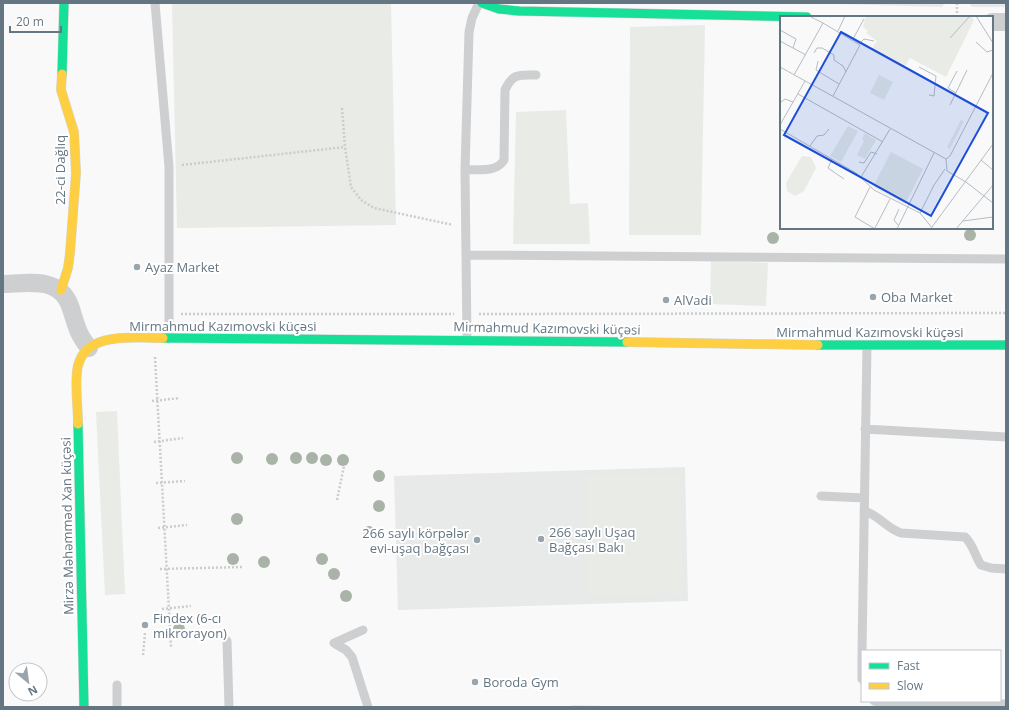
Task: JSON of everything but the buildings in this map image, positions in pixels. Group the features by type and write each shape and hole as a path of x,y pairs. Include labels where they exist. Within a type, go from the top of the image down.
{"street":[{"name":"22-ci Dağlıq","path":"61,290 68,268 70,253 76,173 74,132 60,90 64,3"},
{"path":"482,3 499,9 519,11 780,16"},
{"path":"993,22 1006,22"},
{"path":"3,284 48,284 61,290 72,310 75,327 89,348"},
{"name":"Mirmahmud Kazımovski küçəsi","path":"89,348 103,340 115,338 467,340 867,346 1006,345"},
{"name":"Mirzə Məhəmməd Xan küçəsi","path":"84,707 77,371 82,355 89,348"}],"lane":[{"path":"155,3 169,167 169,339"},
{"path":"467,340 465,170 470,32 472,18 479,3"},
{"path":"686,3 686,14"},
{"path":"465,170 494,169 500,166 504,160 505,90 510,79 517,75 536,75"},
{"path":"467,255 1006,259"},
{"path":"862,650 867,346"},
{"path":"866,429 1006,437"},
{"path":"821,496 864,498"},
{"path":"864,511 872,513 894,531 901,533 965,537 970,542 981,565 991,568 1006,569"},
{"path":"364,630 334,644 346,650 352,657 368,707"},
{"path":"227,641 229,707"},
{"path":"117,685 117,707"},
{"path":"875,704 922,706 1006,704"}],"path":[{"path":"957,3 957,16"},
{"path":"342,108 345,147 351,187 361,200 374,208 466,228"},
{"path":"175,166 345,147"},
{"path":"169,314 1006,313"},
{"path":"155,357 171,647"},
{"path":"152,401 180,398"},
{"path":"154,442 183,438"},
{"path":"338,500 346,456"},
{"path":"156,483 185,481"},
{"path":"158,528 187,525"},
{"path":"160,569 189,567 243,567"},
{"path":"162,609 169,607 191,606"},
{"path":"143,656 145,633"}],"shaded area":[{"path":"172,3 391,3 396,225 177,228"},
{"path":"801,3 945,3 942,7"},
{"path":"969,3 1006,3 1006,7 972,7"},
{"path":"705,25 701,235 629,235 630,27"},
{"path":"566,110 570,204 588,203 590,244 513,244 516,112"},
{"path":"711,261 768,263 766,306 710,304"},
{"path":"117,411 125,594 105,595 96,412"},
{"name":"266 saylı Uşaq Bağçası Bakı","path":"685,467 688,601 398,610 394,476"},
{"path":"681,474 683,594 588,596 586,476"},
{"path":"572,705 642,707 572,707"}],"traffic: fast":[{"path":"62,74 64,3"},
{"path":"482,3 499,9 519,11 780,16"},
{"path":"163,338 627,342"},
{"path":"818,345 1006,345"},
{"path":"78,424 84,707"}],"traffic: slow":[{"path":"61,290 68,268 70,253 76,173 74,132 61,90 62,74"},
{"path":"78,424 76,377 81,358 88,349 111,339 138,337 163,338"},
{"path":"627,342 818,345"}],"place":[{"name":"Ayaz Market","path":"137,267"},
{"name":"Oba Market","path":"873,297"},
{"name":"AlVadi","path":"666,300"},
{"name":"266 saylı Uşaq Bağçası Bakı","path":"541,539"},
{"name":"266 saylı körpələr evi-uşaq bağçası","path":"477,540"},
{"name":"Findex (6-cı mikrorayon)","path":"145,625"},
{"name":"Boroda Gym","path":"475,682"}]}
